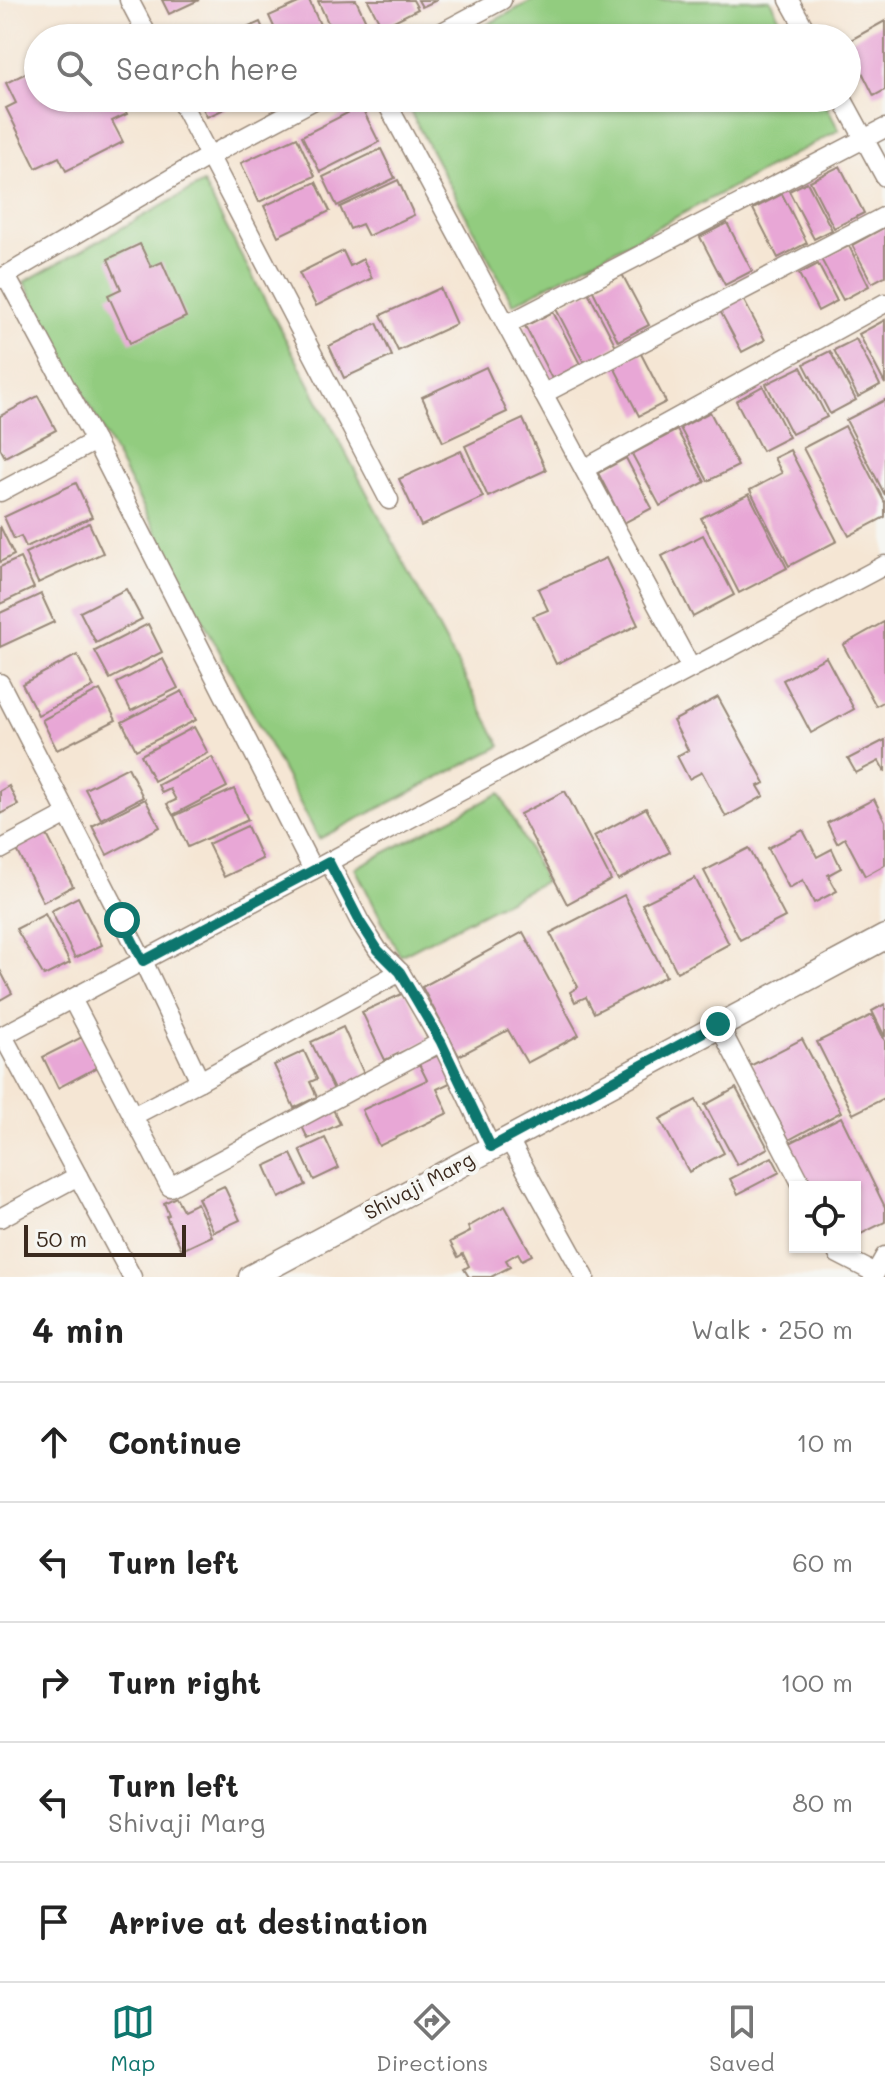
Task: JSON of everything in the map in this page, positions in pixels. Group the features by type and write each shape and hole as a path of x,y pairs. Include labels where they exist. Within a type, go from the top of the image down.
{"street":[{"path":"129,0 142,24"},
{"path":"457,24 502,0"},
{"path":"789,0 802,24"},
{"path":"186,112 389,500"},
{"path":"292,112 209,156 3,278 95,441 321,866 378,950 400,972 500,1142 585,1277"},
{"path":"392,112 691,668"},
{"path":"850,112 885,177"},
{"path":"506,325 885,128"},
{"path":"543,394 885,216"},
{"path":"584,469 885,303"},
{"path":"0,492 95,441"},
{"path":"132,1277 1,1037 885,565"},
{"path":"0,683 143,961 200,1081"},
{"path":"0,850 67,814"},
{"name":"Shivaji Marg","path":"251,1277 885,937"},
{"path":"133,1116 400,972"},
{"path":"72,999 170,1187 441,1042"},
{"path":"718,1024 800,1181"},
{"path":"0,1218 78,1176"},
{"path":"837,1253 873,1275 885,1256"}],"green space":[{"path":"533,0 770,0 783,24 488,24"},
{"path":"410,112 829,112 839,130 513,304"},
{"path":"203,183 501,746 319,839 24,282"},
{"path":"500,793 545,881 400,956 355,868"}],"building":[{"path":"162,0 199,0 169,14"},
{"path":"309,0 320,24 273,24 269,16"},
{"path":"356,0 367,24 329,24 318,1"},
{"path":"368,0 413,0 418,9 388,24 380,24"},
{"path":"418,0 437,0 422,7"},
{"path":"885,21 885,90 874,96 861,70 861,34"},
{"path":"24,74 24,112 126,112 112,121 123,142 66,171 59,157 36,168 6,108 16,103 6,83"},
{"path":"349,112 364,112 379,142 320,172 302,136"},
{"path":"297,137 315,176 259,202 241,163"},
{"path":"381,149 395,178 337,206 323,177"},
{"path":"840,166 864,213 834,228 810,181"},
{"path":"398,180 414,215 368,236 362,224 350,229 340,207"},
{"path":"316,182 330,211 278,236 264,206"},
{"path":"807,182 832,230 814,239 789,191"},
{"path":"782,194 807,243 778,258 753,209"},
{"path":"727,223 752,271 725,285 700,237"},
{"path":"885,227 885,276 872,283 852,245"},
{"path":"140,244 151,267 162,262 186,317 130,343 108,295 121,289 108,259"},
{"path":"849,246 869,286 843,300 821,259"},
{"path":"343,251 350,266 363,259 372,278 316,306 299,273"},
{"path":"818,264 837,301 818,311 799,274"},
{"path":"622,274 649,325 618,341 592,289"},
{"path":"440,288 456,324 398,351 381,315"},
{"path":"588,292 616,346 584,363 556,309"},
{"path":"742,297 765,340 742,352 719,309"},
{"path":"553,312 580,364 552,379 525,326"},
{"path":"885,320 885,384 859,334"},
{"path":"377,323 392,356 344,378 329,346"},
{"path":"856,339 880,385 858,397 834,350"},
{"path":"830,351 856,400 830,414 804,364"},
{"path":"640,352 666,402 639,416 613,365"},
{"path":"486,367 507,412 443,442 422,397"},
{"path":"801,367 827,417 792,434 766,384"},
{"path":"763,386 789,437 762,451 736,401"},
{"path":"38,396 56,430 5,457 0,448 0,416"},
{"path":"885,400 885,495 846,420"},
{"path":"710,412 738,466 708,481 680,428"},
{"path":"523,419 546,470 488,497 465,446"},
{"path":"845,426 885,503 885,517 849,536 803,448"},
{"path":"677,430 705,482 660,506 632,454"},
{"path":"790,450 837,541 789,566 750,490 782,473 774,458"},
{"path":"461,451 483,497 421,526 399,479"},
{"path":"626,458 652,508 624,523 598,473"},
{"path":"76,483 92,517 26,547 21,536 14,539 4,517"},
{"path":"749,494 787,568 739,593 701,518"},
{"path":"89,523 103,553 38,583 25,553"},
{"path":"0,526 14,555 0,562"},
{"path":"703,535 734,595 693,617 662,556"},
{"path":"20,558 34,588 0,604 0,567"},
{"path":"606,558 638,625 556,664 533,616 548,610 538,589"},
{"path":"126,589 142,619 96,643 80,612"},
{"path":"41,594 54,622 0,647 0,613"},
{"path":"884,622 885,701 876,706 843,645"},
{"path":"148,624 162,652 110,679 95,651"},
{"path":"77,655 94,687 38,715 22,684"},
{"path":"826,657 854,709 811,733 783,680"},
{"path":"163,659 178,688 131,711 117,683"},
{"path":"100,690 116,720 57,750 42,720"},
{"path":"182,691 196,720 136,750 122,722"},
{"path":"718,697 765,783 758,786 764,796 726,817 702,772 689,779 677,756 688,750 673,721"},
{"path":"194,727 208,753 154,781 141,755"},
{"path":"885,740 885,772 879,761 856,773 848,759"},
{"path":"212,757 227,787 173,815 167,804 176,800 170,789 162,793 158,785"},
{"path":"128,767 143,797 101,819 85,789"},
{"path":"9,786 18,805 0,814 0,791"},
{"path":"234,789 248,820 188,847 174,816"},
{"path":"565,791 611,880 567,904 520,814"},
{"path":"145,799 160,827 107,855 92,826"},
{"path":"874,799 885,821 885,865 865,876 845,838 837,843 827,823"},
{"path":"646,808 670,852 618,880 594,836"},
{"path":"247,826 262,859 224,877 208,844"},
{"path":"803,830 817,857 832,849 841,868 828,875 837,891 814,903 803,880 789,888 768,848"},
{"path":"46,833 73,886 43,902 16,848"},
{"path":"749,848 785,917 740,940 704,871"},
{"path":"695,878 729,944 677,972 642,904"},
{"path":"624,895 666,976 594,1013 586,997 575,1002 570,992 578,987 550,933"},
{"path":"78,897 102,945 75,958 51,911"},
{"path":"45,914 70,963 44,976 16,929"},
{"path":"523,932 579,1035 527,1063 508,1030 459,1056 422,987"},
{"path":"0,970 12,993 0,1000"},
{"path":"406,992 428,1040 385,1060 362,1012"},
{"path":"885,1004 885,1037 872,1011"},
{"path":"872,1015 885,1041 885,1098 853,1114 817,1042"},
{"path":"343,1027 365,1076 334,1090 311,1042"},
{"path":"82,1037 98,1067 58,1088 43,1057"},
{"path":"802,1039 841,1112 789,1140 750,1066"},
{"path":"304,1051 317,1079 310,1082 317,1097 294,1108 274,1065"},
{"path":"441,1054 454,1081 437,1089 448,1113 379,1146 362,1110 427,1080 419,1064"},
{"path":"736,1088 768,1148 737,1165 705,1105"},
{"path":"696,1100 724,1153 689,1172 660,1119"},
{"path":"332,1107 340,1124 308,1139 300,1122"},
{"path":"841,1117 885,1207 885,1222 861,1234 861,1181 804,1181 786,1145"},
{"path":"325,1138 339,1168 314,1180 300,1150"},
{"path":"291,1154 306,1185 279,1198 265,1166"},
{"path":"772,1157 780,1172 738,1194 730,1179"},
{"path":"224,1186 240,1220 214,1232 198,1198"},
{"path":"176,1197 183,1210 197,1203 212,1236 182,1250 166,1216 169,1215 164,1203"},
{"path":"505,1206 532,1255 522,1260 518,1253 506,1260 510,1267 491,1277 469,1277 464,1269 469,1266 463,1254 458,1257 450,1242 470,1232 468,1227"}],"route":[{"path":"122,920 143,961 329,862 360,922 378,950 400,972 441,1042 491,1147 718,1024"}]}
